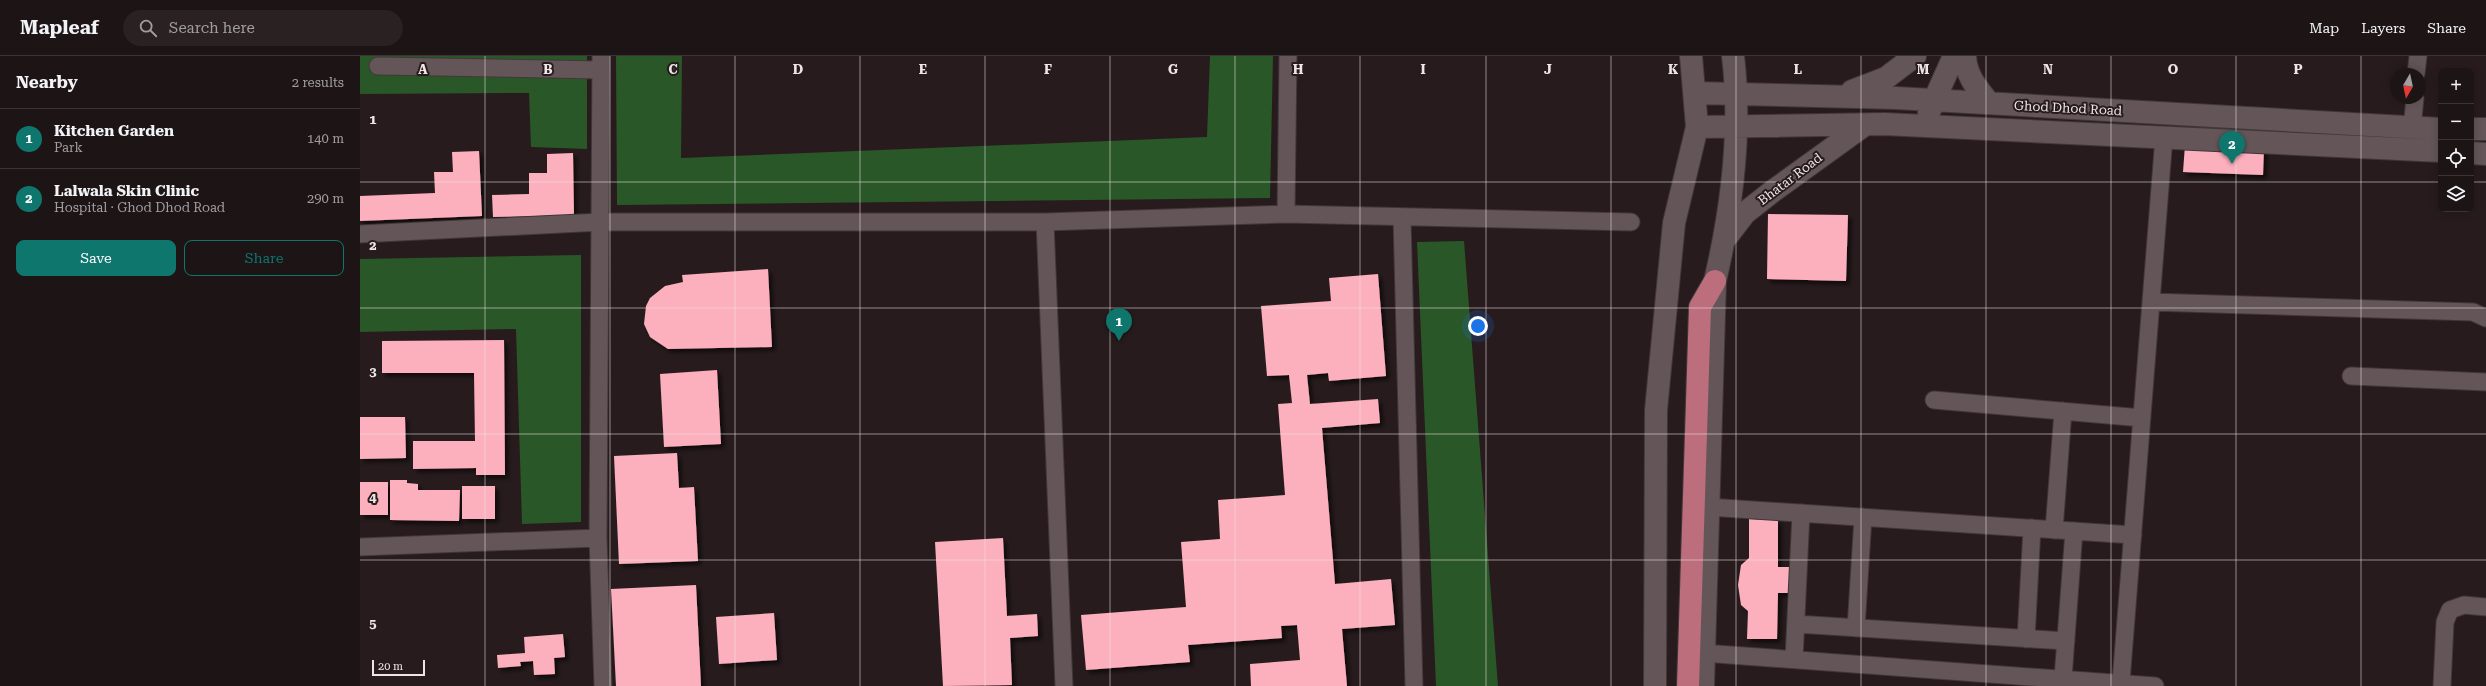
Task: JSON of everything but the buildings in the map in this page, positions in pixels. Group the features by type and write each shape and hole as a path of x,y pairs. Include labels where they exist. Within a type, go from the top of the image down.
{"highway":[{"path":"1688,686 1700,307 1715,282"}],"main road":[{"path":"1655,686 1656,410 1674,222 1697,128 1691,56"},
{"path":"1702,686 1715,282 1725,239 1737,127 1737,93 1733,56"},
{"path":"1832,96 1876,84 1898,72 1915,56"},
{"name":"Bhatar Road","path":"1725,239 1745,213 1756,204 1873,125 1896,98 1924,56"},
{"path":"1924,127 1934,100 1954,56"},
{"path":"1965,56 1968,75 1989,103"},
{"name":"Ghod Dhod Road","path":"1695,93 1896,98 2438,129"},
{"path":"1697,128 1873,125 2438,151"},
{"path":"2474,129 2486,129"},
{"path":"2474,153 2486,154"}],"street":[{"path":"1286,214 1288,56"},
{"path":"2417,68 2418,56"},
{"path":"378,66 601,63 598,538 603,686"},
{"path":"2412,128 2414,104"},
{"path":"2121,682 2164,138"},
{"path":"360,234 601,222 1045,222 1286,214 1402,218 1631,222"},
{"path":"1402,218 1414,686"},
{"path":"1045,222 1064,686"},
{"path":"2151,302 2473,312 2486,318"},
{"path":"2351,376 2486,382"},
{"path":"1934,400 2142,418"},
{"path":"2054,530 2063,411"},
{"path":"1708,507 2133,535"},
{"path":"1794,659 1802,513"},
{"path":"1856,628 1863,517"},
{"path":"2026,639 2032,528"},
{"path":"2063,678 2074,531"},
{"path":"360,547 598,538"},
{"path":"2442,686 2445,622 2450,610 2464,605 2486,607"},
{"path":"1796,624 2066,641"},
{"path":"1703,653 2121,682 2155,686"}],"green space":[{"path":"360,56 587,56 587,149 531,147 529,93 360,94"},
{"path":"616,56 682,56 681,158 1207,137 1210,56 1273,56 1270,198 617,205"},
{"path":"1464,241 1498,686 1436,686 1417,242"},
{"path":"581,255 581,522 522,524 516,329 360,332 360,259"}],"place":[{"name":"Lalwala Skin Clinic","path":"2232,164"},
{"name":"Kitchen Garden","path":"1119,341"}]}
